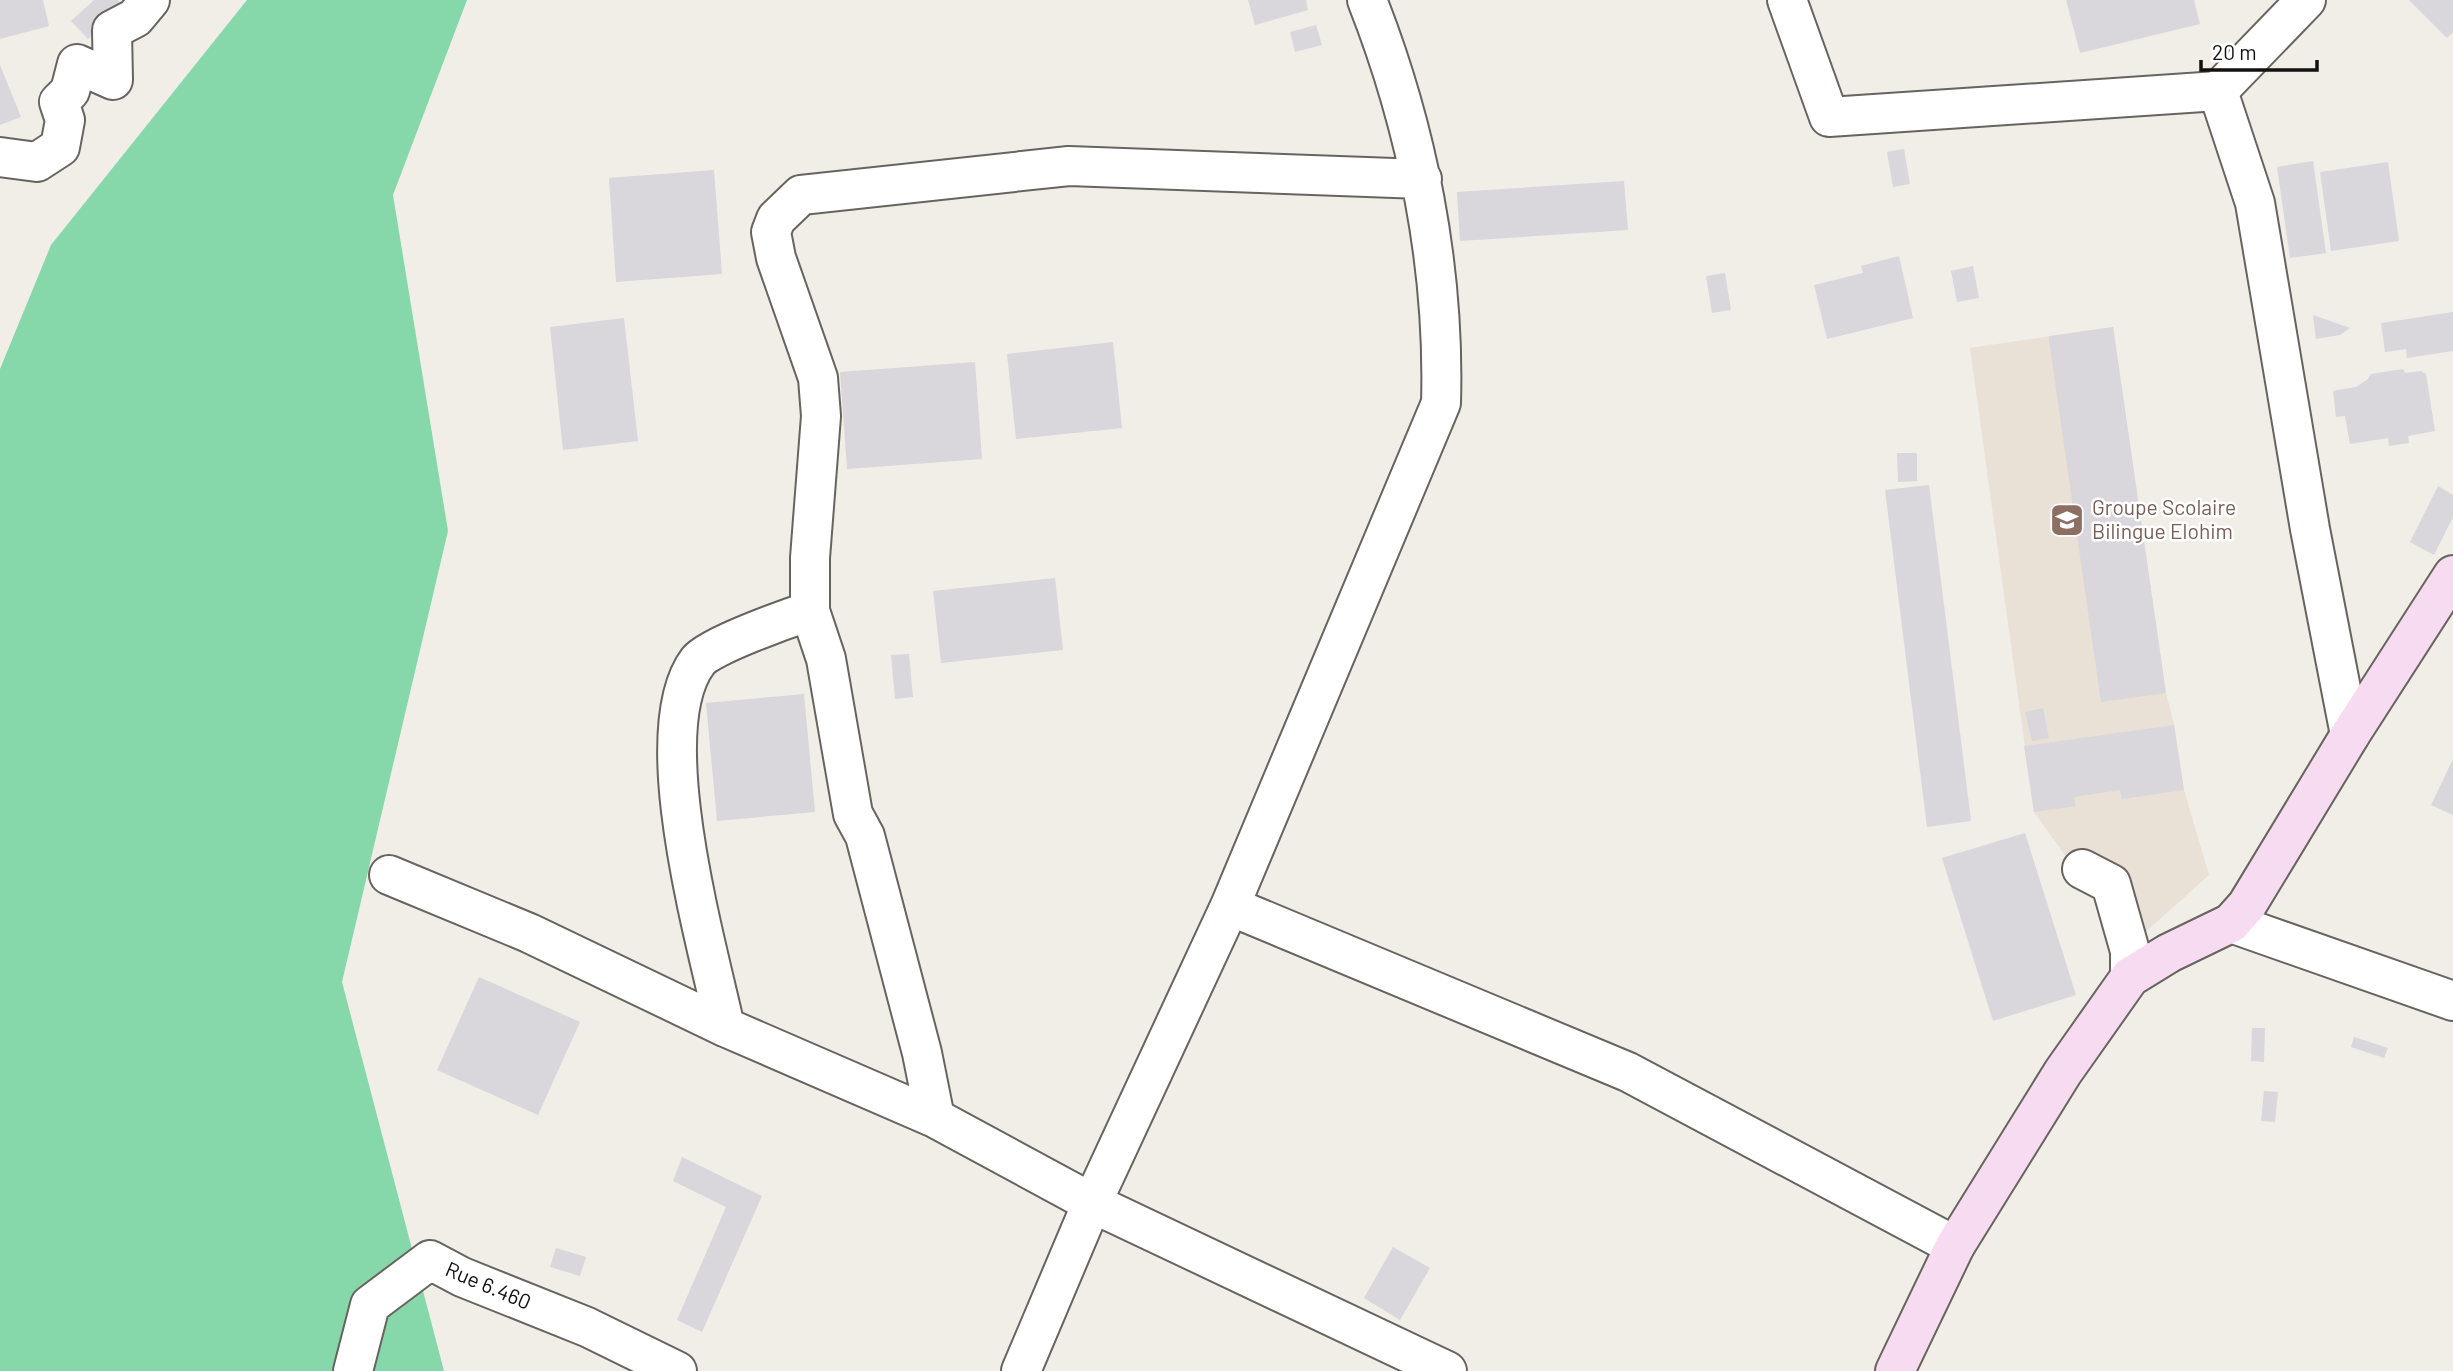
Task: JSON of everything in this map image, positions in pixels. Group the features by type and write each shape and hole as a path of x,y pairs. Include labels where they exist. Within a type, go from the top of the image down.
{"street":[{"path":"0,157 37,162 60,147 65,120 59,102 70,91 76,64 113,80 112,30 135,18 150,0"},
{"path":"1020,1371 1092,1203 1230,906 1441,403 1443,344 1422,179 1383,40 1367,0"},
{"path":"1787,0 1829,117 2218,91 2306,0"},
{"path":"2218,91 2255,202 2310,529 2350,735"},
{"path":"935,1118 922,1053 865,836 853,814 826,659 810,611 810,558 819,472 818,378 776,258 771,232 776,219 801,195 1069,166 1422,179"},
{"path":"1895,1371 1955,1246 2063,1072 2130,977 2169,953 2231,923 2268,873 2350,735 2453,575"},
{"path":"725,1027 690,865 675,746 682,696 699,659 767,625 810,611"},
{"path":"2082,869 2111,884 2130,951 2130,977"},
{"path":"389,875 529,933 725,1027 935,1118 1092,1203 1447,1371"},
{"path":"1230,906 1628,1072 1955,1246"},
{"path":"2231,923 2453,1001"},
{"name":"Rue 6.460","path":"353,1371 370,1305 430,1260 462,1277 587,1327 677,1371"}],"shaded area":[{"name":"Groupe Scolaire Bilingue Elohim","path":"2113,327 2166,693 2184,790 2209,875 2122,953 2103,908 2034,812 1970,348"}],"green space":[{"path":"247,0 467,0 393,195 448,531 342,982 444,1371 0,1371 0,369 51,245"}],"building":[{"path":"0,0 43,0 49,26 0,39"},
{"path":"94,0 118,0 124,7 88,39 71,21"},
{"path":"1248,0 1306,0 1308,10 1255,25"},
{"path":"2066,0 2194,0 2200,24 2080,53"},
{"path":"2409,0 2453,0 2453,32 2447,38"},
{"path":"1316,25 1322,45 1295,52 1290,32"},
{"path":"0,65 21,117 0,125"},
{"path":"1904,149 1910,184 1893,187 1887,152"},
{"path":"2313,161 2326,253 2290,258 2277,167"},
{"path":"2388,162 2399,241 2331,251 2320,172"},
{"path":"714,170 722,274 616,282 609,178"},
{"path":"1624,181 1628,230 1460,241 1457,192"},
{"path":"1899,256 1913,318 1827,339 1814,285 1863,273 1861,266"},
{"path":"1973,266 1979,298 1957,302 1951,271"},
{"path":"1725,273 1731,310 1712,313 1706,276"},
{"path":"2453,312 2453,351 2407,358 2406,349 2385,352 2381,323"},
{"path":"2313,315 2350,328 2340,335 2316,339"},
{"path":"624,318 638,441 563,450 550,327"},
{"path":"2113,327 2166,693 2101,702 2049,336"},
{"path":"1113,342 1122,428 1016,439 1007,354"},
{"path":"975,362 982,459 847,469 840,372"},
{"path":"2403,369 2405,373 2421,371 2426,374 2435,431 2408,436 2409,443 2389,446 2388,438 2350,444 2345,416 2336,417 2333,391 2356,387 2371,374"},
{"path":"1897,453 1917,453 1917,481 1898,482"},
{"path":"1929,485 1971,821 1927,827 1885,490"},
{"path":"2438,486 2453,495 2453,517 2434,555 2410,542"},
{"path":"1055,578 1063,650 941,663 933,591"},
{"path":"909,654 913,697 895,699 891,655"},
{"path":"804,694 815,812 717,821 706,703"},
{"path":"2043,708 2049,738 2032,741 2025,712"},
{"path":"2174,725 2184,790 2122,799 2120,790 2074,797 2076,806 2034,812 2024,746"},
{"path":"2453,759 2453,815 2431,805"},
{"path":"2025,833 2076,995 1993,1021 1942,858"},
{"path":"479,977 580,1022 538,1115 437,1070"},
{"path":"2252,1028 2265,1028 2264,1062 2251,1061"},
{"path":"2354,1037 2388,1048 2384,1058 2351,1047"},
{"path":"2264,1091 2278,1092 2275,1122 2261,1121"},
{"path":"682,1157 762,1196 702,1332 677,1320 726,1207 673,1181"},
{"path":"1393,1247 1430,1268 1400,1320 1364,1298"},
{"path":"556,1248 586,1257 580,1276 550,1267"}],"place":[{"name":"Groupe Scolaire Bilingue Elohim","path":"2067,520"}]}
